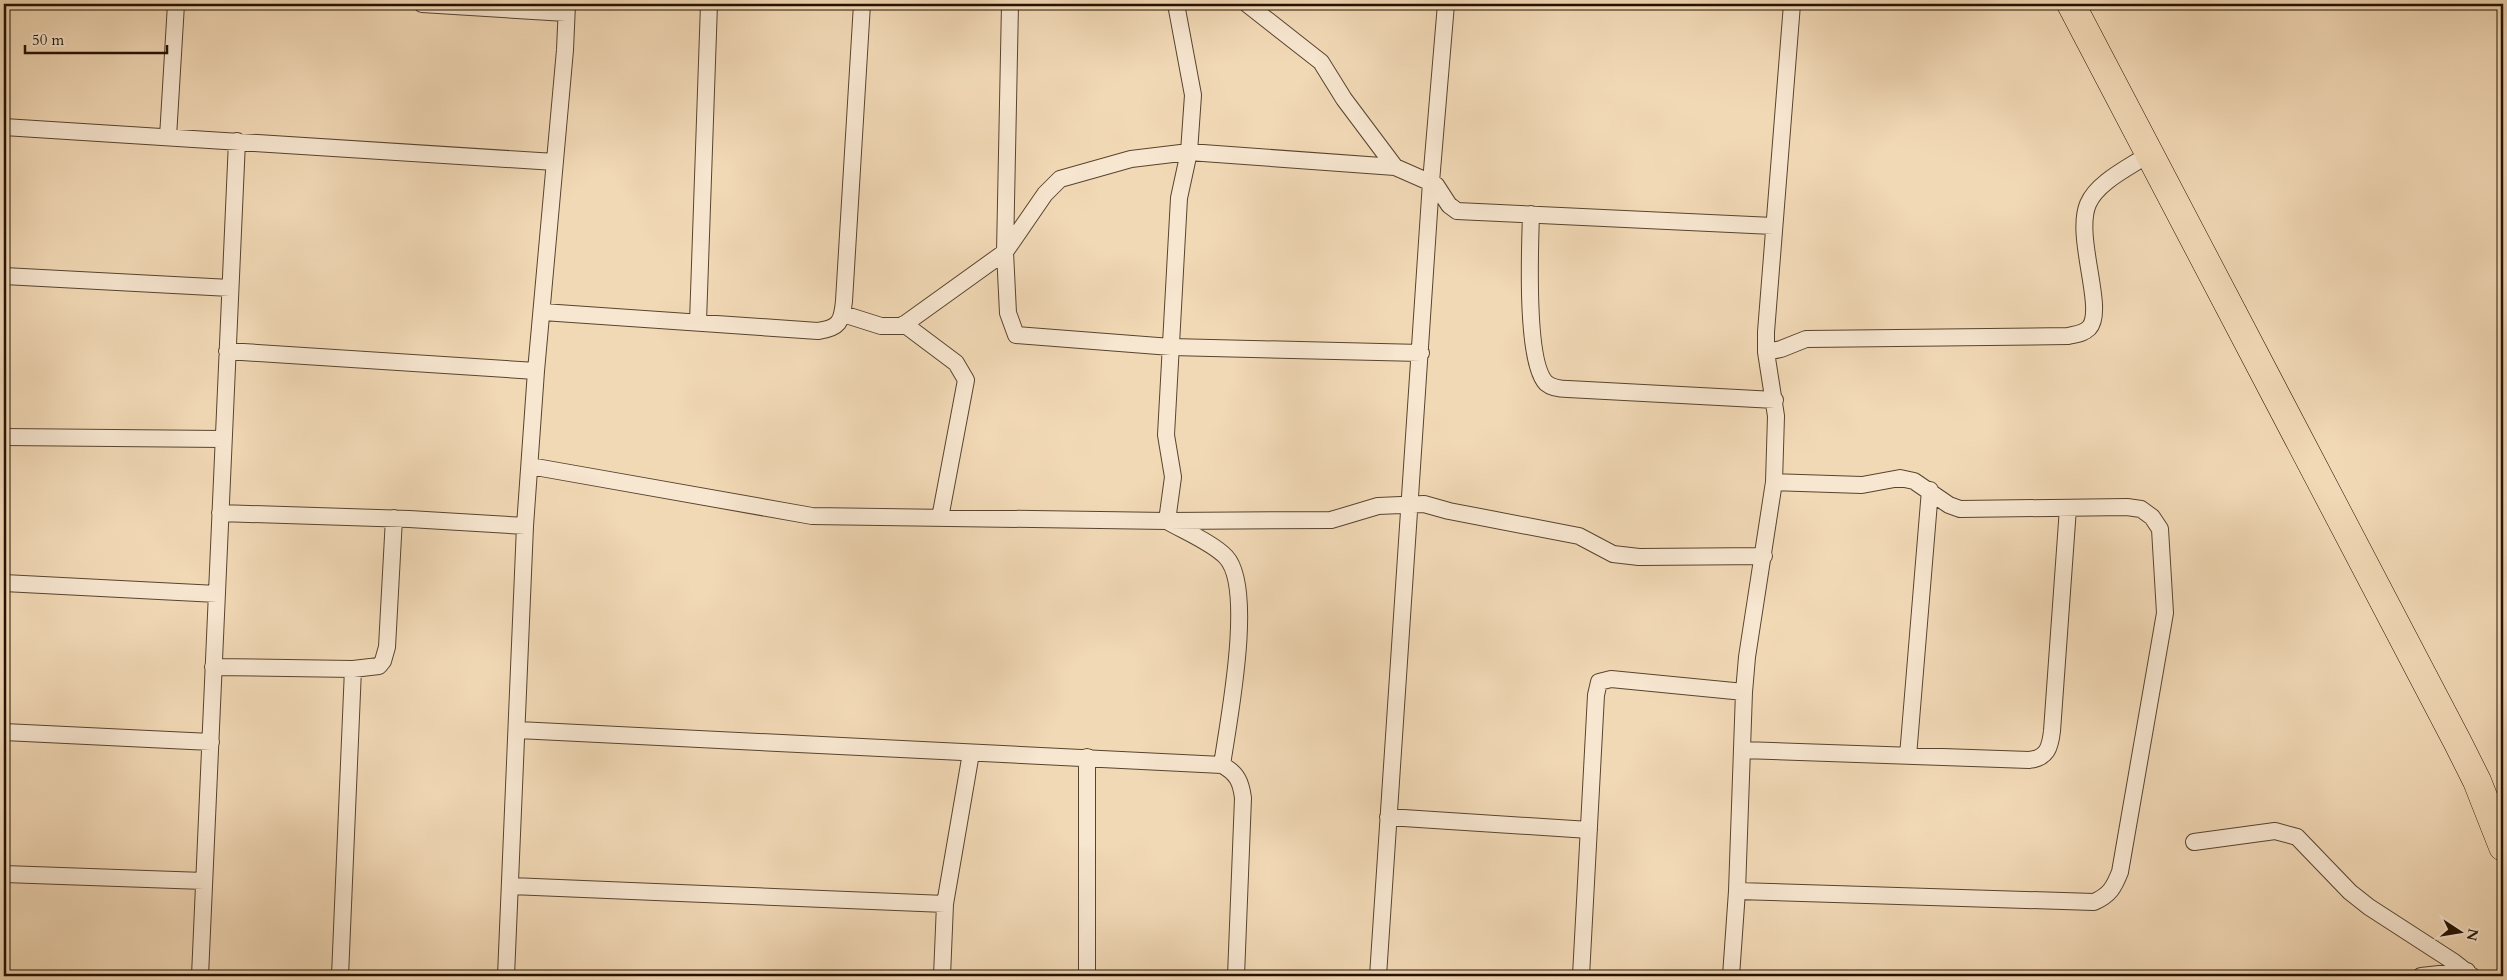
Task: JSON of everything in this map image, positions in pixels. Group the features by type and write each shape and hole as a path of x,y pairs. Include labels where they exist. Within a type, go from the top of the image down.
{"highway":[{"path":"2071,4 2458,743 2503,847"}],"street":[{"path":"168,137 176,4"},
{"path":"422,4 566,8 525,526 518,730 506,976"},
{"path":"698,322 710,4"},
{"path":"543,312 818,331 831,329 839,323 843,314 862,4"},
{"path":"1010,4 1005,252 1008,313 1016,335 1171,347 1421,353"},
{"path":"1167,521 1173,477 1166,435 1179,198 1189,152 1193,95 1176,4"},
{"path":"1247,4 1321,62 1344,99 1395,167"},
{"path":"1378,976 1431,182 1446,4"},
{"path":"1732,976 1744,692 1747,657 1774,482 1775,400 1766,352 1773,226 1792,4"},
{"path":"4,126 555,162"},
{"path":"200,976 237,141"},
{"path":"843,314 881,326 904,324 1005,252 1045,194 1060,179 1131,159 1189,152 1395,167 1431,182 1439,189 1452,209 1457,211 1773,226"},
{"path":"1766,352 1781,349 1806,339 2068,336 2082,333 2090,327 2095,317 2094,300 2083,237 2083,220 2088,204 2095,193 2149,154"},
{"path":"1531,214 1528,282 1531,319 1537,360 1546,383 1555,388 1568,389 1775,400"},
{"path":"4,276 230,288"},
{"path":"904,324 956,363 966,380 940,518"},
{"path":"227,351 536,371"},
{"path":"4,437 223,438"},
{"path":"530,466 812,516 1167,521 1331,520 1378,506 1424,504 1449,511 1579,536 1613,554 1627,556 1764,556"},
{"path":"1737,891 2094,902 2106,897 2114,888 2120,872 2165,613 2160,529 2152,517 2141,509 1960,509 1949,505 1930,490 1914,481 1900,478 1862,486 1774,482"},
{"path":"1908,756 1930,490"},
{"path":"1742,750 2029,760 2038,759 2045,755 2050,745 2052,731 2068,508"},
{"path":"220,513 394,518 525,526"},
{"path":"213,667 353,669 379,666 386,654 394,518"},
{"path":"1167,521 1226,558 1234,573 1240,626 1222,765"},
{"path":"4,583 217,594"},
{"path":"340,976 353,669"},
{"path":"1582,976 1596,694 1599,682 1611,679 1744,692"},
{"path":"518,730 1222,765 1233,771 1241,783 1243,798 1236,976"},
{"path":"4,732 211,742"},
{"path":"942,976 945,904 971,753"},
{"path":"1086,757 1087,976"},
{"path":"1388,817 1589,830"},
{"path":"2194,842 2275,832 2297,837 2350,892 2369,907 2470,974"},
{"path":"4,874 204,881"},
{"path":"511,886 945,904"},
{"path":"2421,976 2470,974"}]}
